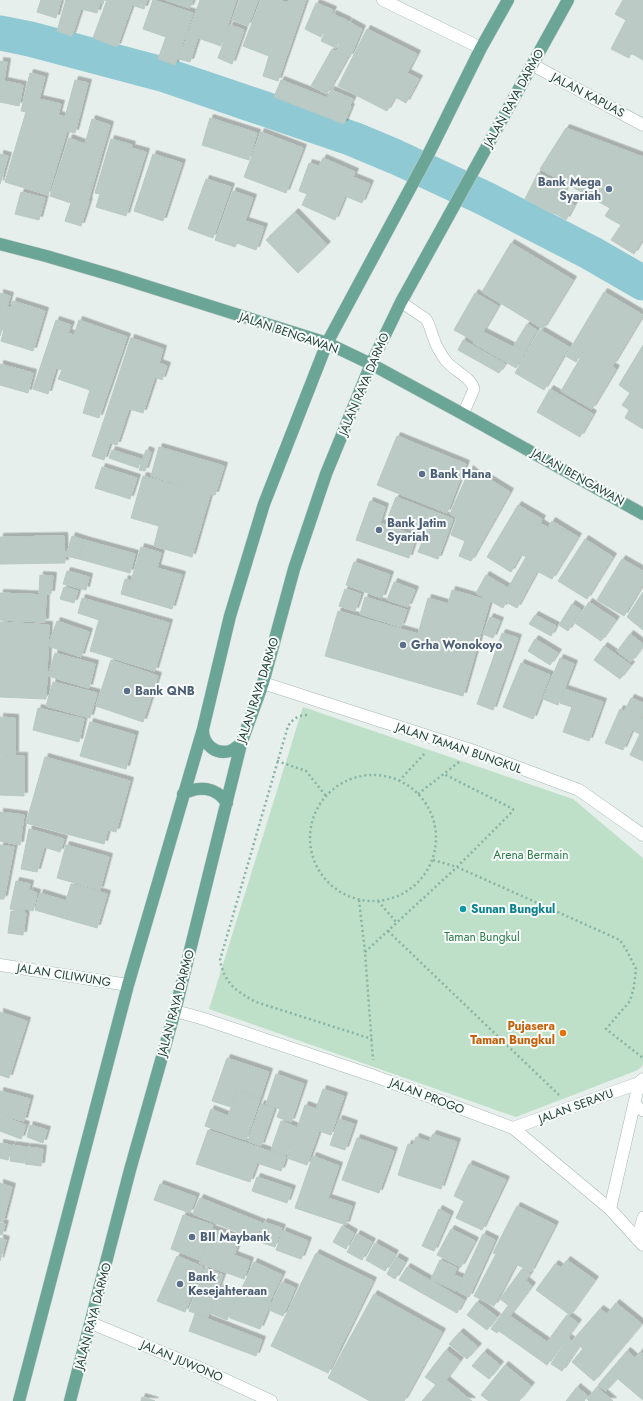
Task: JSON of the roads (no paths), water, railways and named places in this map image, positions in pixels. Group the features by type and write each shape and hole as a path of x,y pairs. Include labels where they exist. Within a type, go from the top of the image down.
{"main road":[{"path":"19,1401 128,985 203,729 230,616 264,504 327,343 426,159 481,48 508,0"},
{"name":"JALAN RAYA DARMO","path":"70,1401 130,1170 175,1011 241,744 263,683 294,568 326,474 371,364 401,302 568,0"},
{"name":"JALAN BENGAWAN","path":"0,244 111,275 327,343 371,364 643,514"},
{"path":"203,729 205,742 217,750 228,751 241,744"},
{"path":"183,794 196,789 204,788 216,792 227,804"}],"street":[{"path":"384,0 481,48"},
{"name":"JALAN KAPUAS","path":"533,65 643,125"},
{"name":"JALAN TAMAN BUNGKUL","path":"263,683 474,751 579,790 643,835"},
{"name":"JALAN CILIWUNG","path":"0,965 128,985"},
{"name":"JALAN PROGO","path":"175,1011 202,1018 374,1076 513,1128 610,1209 640,1242"},
{"name":"JALAN SERAYU","path":"513,1128 572,1108 641,1081 638,1108 610,1209"},
{"name":"JALAN JUWONO","path":"91,1322 202,1369 271,1401"}],"lane":[{"path":"401,302 429,322 434,340 447,362 472,383 474,390 463,414"},
{"path":"640,1242 643,1217"}],"waterway":[{"path":"0,33 30,39 162,74 353,139 396,157 486,199 591,253 643,283"}],"place":[{"name":"Bank Mega Syariah","path":"609,189"},
{"name":"Bank Hana","path":"422,474"},
{"name":"Bank Jatim Syariah","path":"379,530"},
{"name":"Grha Wonokoyo","path":"403,645"},
{"name":"Bank QNB","path":"127,691"},
{"name":"Sunan Bungkul","path":"463,909"},
{"name":"Pujasera Taman Bungkul","path":"563,1033"},
{"name":"BII Maybank","path":"192,1237"},
{"name":"Bank Kesejahteraan","path":"180,1284"}],"park label":[{"name":"Arena Bermain","path":"531,855"},
{"name":"Taman Bungkul","path":"482,937"}]}
